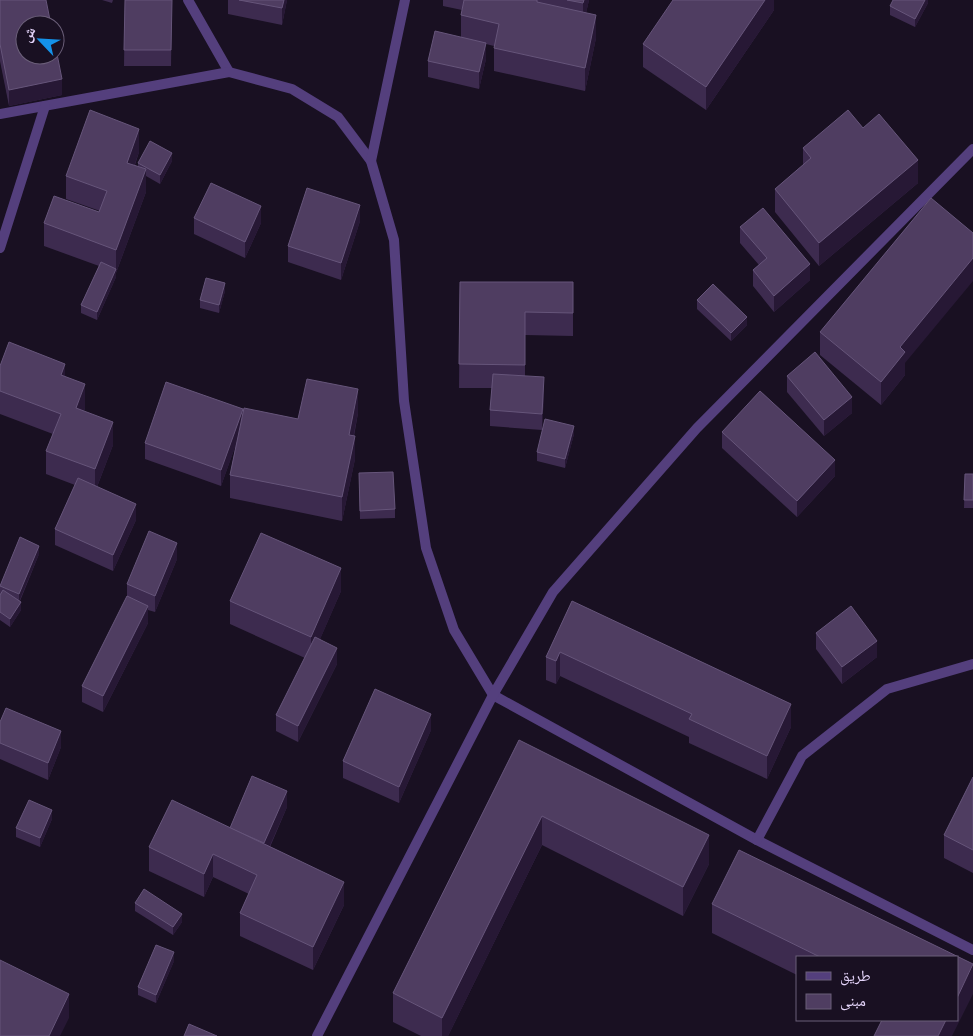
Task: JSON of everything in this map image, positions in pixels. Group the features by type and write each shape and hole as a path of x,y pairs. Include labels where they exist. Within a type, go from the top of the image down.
{"street":[{"path":"188,0 229,72"},
{"path":"371,161 405,0"},
{"path":"0,114 229,72 292,89 338,117 371,161 394,240 404,402 426,548 454,630 494,695 757,840 973,950"},
{"path":"0,248 45,106"},
{"path":"317,1036 494,695 553,592 697,428 973,149"},
{"path":"757,840 802,756 887,689 973,664"}],"building":[{"path":"0,0 46,0 49,15 15,15 15,65 59,65 62,79 9,90 0,44"},
{"path":"125,0 172,0 171,50 124,50"},
{"path":"239,0 284,0 282,8"},
{"path":"464,0 537,0 537,2 596,15 585,68 494,48 499,24 461,15"},
{"path":"567,0 584,0 583,3"},
{"path":"673,0 765,0 706,87 643,44"},
{"path":"893,0 925,0 915,19 890,6"},
{"path":"435,31 486,43 479,72 428,61"},
{"path":"90,110 139,129 127,163 146,169 116,250 44,223 54,196 99,212 107,191 66,176"},
{"path":"848,110 863,128 879,114 918,160 819,243 775,189 811,158 803,148"},
{"path":"150,141 172,153 160,175 138,163"},
{"path":"211,183 261,206 245,242 194,218"},
{"path":"307,188 360,205 341,263 288,246"},
{"path":"931,198 973,233 973,258 900,347 905,352 881,382 820,332"},
{"path":"763,208 810,264 774,296 753,270 767,258 740,227"},
{"path":"101,262 116,269 97,312 81,305"},
{"path":"206,278 225,283 219,305 200,300"},
{"path":"460,282 573,282 573,313 525,312 525,365 459,364"},
{"path":"713,284 747,317 731,333 697,300"},
{"path":"9,342 65,364 61,375 85,384 76,408 113,422 95,469 46,451 61,414 0,391 0,366"},
{"path":"815,352 852,397 824,420 787,376"},
{"path":"493,374 544,377 542,414 490,410"},
{"path":"307,379 358,389 349,435 355,436 342,497 230,475 244,408 298,419"},
{"path":"166,382 243,409 221,470 145,443"},
{"path":"760,391 835,460 797,501 722,432"},
{"path":"545,419 574,426 565,459 537,452"},
{"path":"393,472 395,509 360,511 359,473"},
{"path":"965,474 973,474 973,500 964,500"},
{"path":"78,478 136,504 113,555 55,529"},
{"path":"149,531 177,543 155,596 127,584"},
{"path":"261,533 341,568 311,637 230,601"},
{"path":"20,537 39,546 19,594 0,586"},
{"path":"3,590 21,602 10,619 0,612 0,595"},
{"path":"127,596 148,606 103,696 82,686"},
{"path":"572,601 791,704 767,756 689,719 692,714 560,652 556,661 546,657"},
{"path":"851,606 877,641 842,667 816,633"},
{"path":"315,637 337,648 298,726 276,715"},
{"path":"375,689 431,714 399,787 343,761"},
{"path":"6,708 61,731 48,763 0,743 0,722"},
{"path":"519,740 709,835 683,887 542,816 442,1018 393,993"},
{"path":"252,776 287,791 264,843 230,828"},
{"path":"973,777 973,850 944,835"},
{"path":"29,800 52,810 40,838 16,828"},
{"path":"172,800 344,882 313,947 240,913 257,875 213,854 204,874 149,847"},
{"path":"739,850 957,956 818,956 712,904"},
{"path":"144,889 182,914 173,927 135,903"},
{"path":"156,945 174,952 156,995 138,987"},
{"path":"958,957 973,964 958,996"},
{"path":"0,960 69,994 49,1036 0,1036"},
{"path":"882,1021 946,1021 938,1036 874,1036"},
{"path":"189,1024 217,1036 184,1036"}]}
